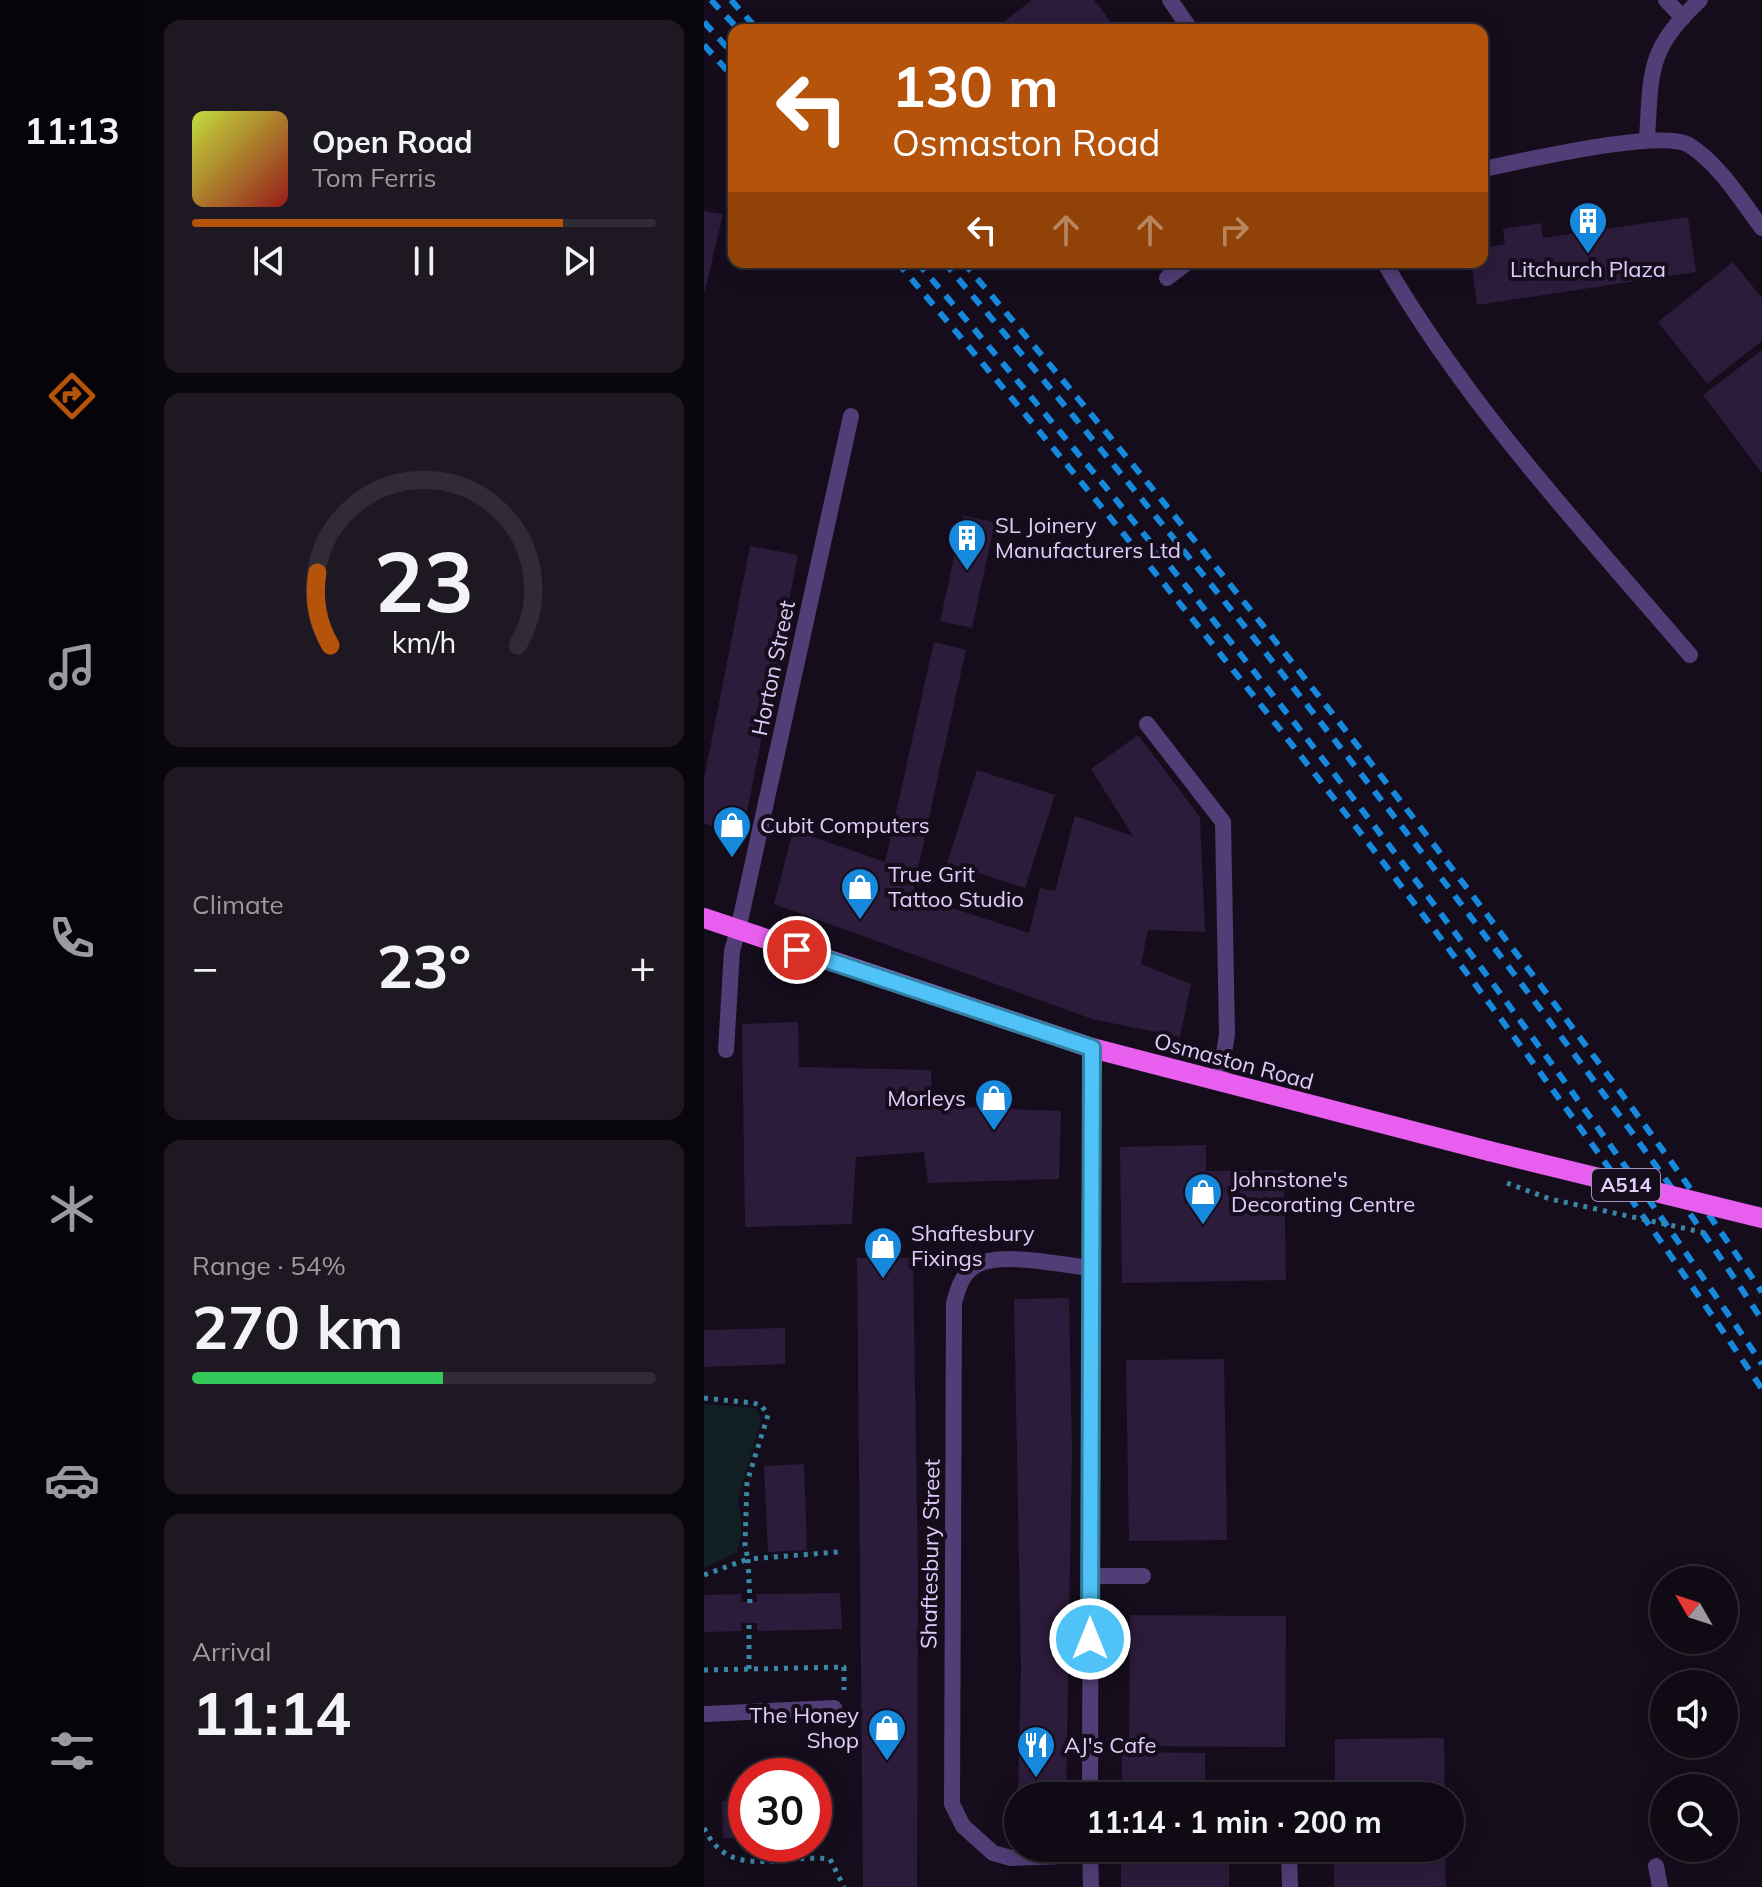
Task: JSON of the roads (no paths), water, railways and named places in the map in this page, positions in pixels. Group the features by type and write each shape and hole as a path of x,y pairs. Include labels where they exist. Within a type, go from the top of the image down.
{"main road":[{"name":"Osmaston Road","path":"704,918 1092,1048 1762,1218"}],"street":[{"path":"1170,0 1187,24"},
{"path":"1666,0 1683,18"},
{"path":"1647,140 1652,62 1683,18 1700,0"},
{"path":"1488,168 1647,140 1686,143 1712,164 1762,228"},
{"path":"1167,278 1180,268"},
{"path":"1388,268 1434,346 1502,435 1690,655"},
{"name":"Horton Street","path":"726,1050 732,951 851,416"},
{"path":"1147,724 1223,822 1227,1035 1219,1082"},
{"path":"1090,1782 1092,1048"},
{"name":"Shaftesbury Street","path":"1004,1856 977,1842 963,1826 952,1804 954,1303 959,1287 971,1269 993,1258 1090,1268"},
{"path":"1090,1576 1143,1576"},
{"path":"704,1714 834,1708"},
{"name":"Shaftesbury Street","path":"1090,1862 1091,1887"},
{"path":"1289,1862 1290,1887"},
{"path":"1656,1866 1660,1887"}],"railway":[{"path":"711,0 733,24"},
{"path":"731,0 753,24"},
{"path":"704,22 728,48"},
{"path":"704,45 728,71"},
{"path":"902,268 1124,535 1345,813 1558,1097 1762,1389"},
{"path":"922,268 1139,529 1355,801 1563,1079 1762,1364"},
{"path":"949,268 1218,594 1418,847 1626,1124 1762,1320"},
{"path":"968,268 1169,509 1370,761 1601,1065 1762,1292"}],"place":[{"name":"Litchurch Plaza","path":"1588,255"},
{"name":"SL Joinery Manufacturers Ltd","path":"967,572"},
{"name":"Cubit Computers","path":"732,859"},
{"name":"True Grit Tattoo Studio","path":"860,921"},
{"name":"Morleys","path":"994,1132"},
{"name":"Johnstone's Decorating Centre","path":"1203,1226"},
{"name":"Shaftesbury Fixings","path":"883,1280"},
{"name":"The Honey Shop","path":"887,1762"},
{"name":"AJ's Cafe","path":"1036,1779"}]}
